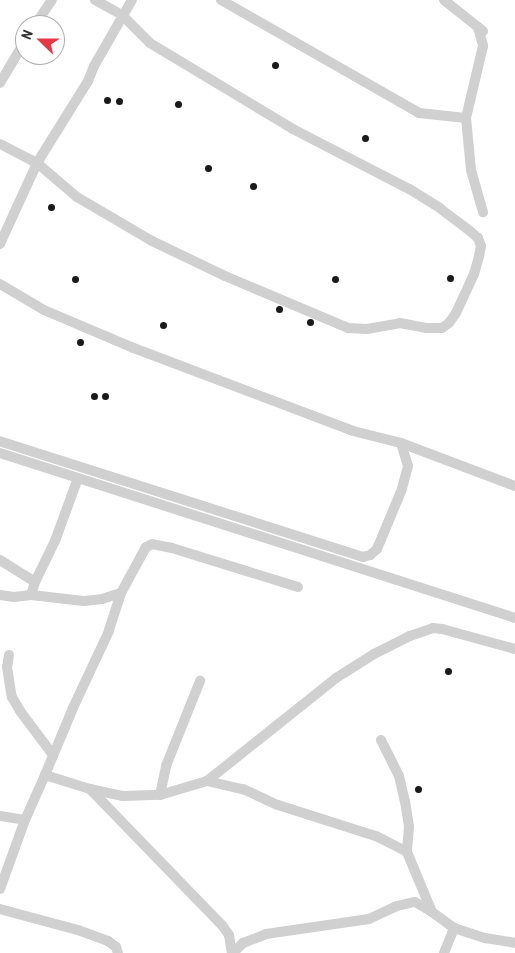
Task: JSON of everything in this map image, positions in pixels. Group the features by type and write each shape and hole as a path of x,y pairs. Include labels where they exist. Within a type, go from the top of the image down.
{"street":[{"path":"42,15 52,0"},
{"path":"0,144 37,163 77,197 152,241 226,276 348,328 367,329 400,323 426,328 442,328 456,313 474,274 481,246 478,238 470,231 440,208 410,189 285,124 150,43 122,15 95,0"},
{"path":"0,244 37,163 88,80 122,15 132,0"},
{"path":"221,0 419,113 466,118"},
{"path":"444,0 481,29 483,46 466,118 472,170 483,212"},
{"path":"0,83 15,57"},
{"path":"0,284 44,310 131,347 353,431 401,443 515,486"},
{"path":"0,441 363,557 370,555 377,549 402,489 408,466 401,443"},
{"path":"0,453 515,618"},
{"path":"31,595 35,582 55,541 78,478"},
{"path":"137,497 142,486"},
{"path":"0,886 25,820 73,708 109,631 121,593 146,547 152,544 172,548 298,587"},
{"path":"0,560 35,582"},
{"path":"0,595 14,597 31,595 84,601 102,599 121,593"},
{"path":"45,775 90,789 123,796 160,795 207,781 336,678 374,654 410,636 433,628 442,628 515,649"},
{"path":"9,655 7,668 12,697 20,711 53,755"},
{"path":"160,795 166,766 200,681"},
{"path":"382,740 399,776 405,801 409,827 407,852 432,912"},
{"path":"207,781 243,789 278,806 376,836 407,852"},
{"path":"90,789 222,925 229,935 233,953 243,944 266,934 369,919 397,906 414,902 454,928 485,938 515,943"},
{"path":"0,816 25,820"},
{"path":"0,909 78,930 108,941 116,947 118,953"},
{"path":"444,953 454,928"}],"building":[{"path":"275,61 279,65 275,69 271,65"},
{"path":"107,96 111,100 107,104 103,100"},
{"path":"119,97 123,101 119,105 115,101"},
{"path":"178,100 182,104 178,108 174,104"},
{"path":"365,134 369,138 365,142 361,138"},
{"path":"208,164 212,168 208,172 204,168"},
{"path":"253,182 257,186 253,190 249,186"},
{"path":"51,203 55,207 51,211 47,207"},
{"path":"450,274 454,278 450,282 446,278"},
{"path":"75,275 79,279 75,283 71,279"},
{"path":"335,275 339,279 335,283 331,279"},
{"path":"279,305 283,309 279,313 275,309"},
{"path":"310,318 314,322 310,326 306,322"},
{"path":"163,321 167,325 163,329 159,325"},
{"path":"80,338 84,342 80,346 76,342"},
{"path":"94,392 98,396 94,400 90,396"},
{"path":"105,392 109,396 105,400 101,396"},
{"path":"448,667 452,671 448,675 444,671"},
{"path":"418,785 422,789 418,793 414,789"}]}
